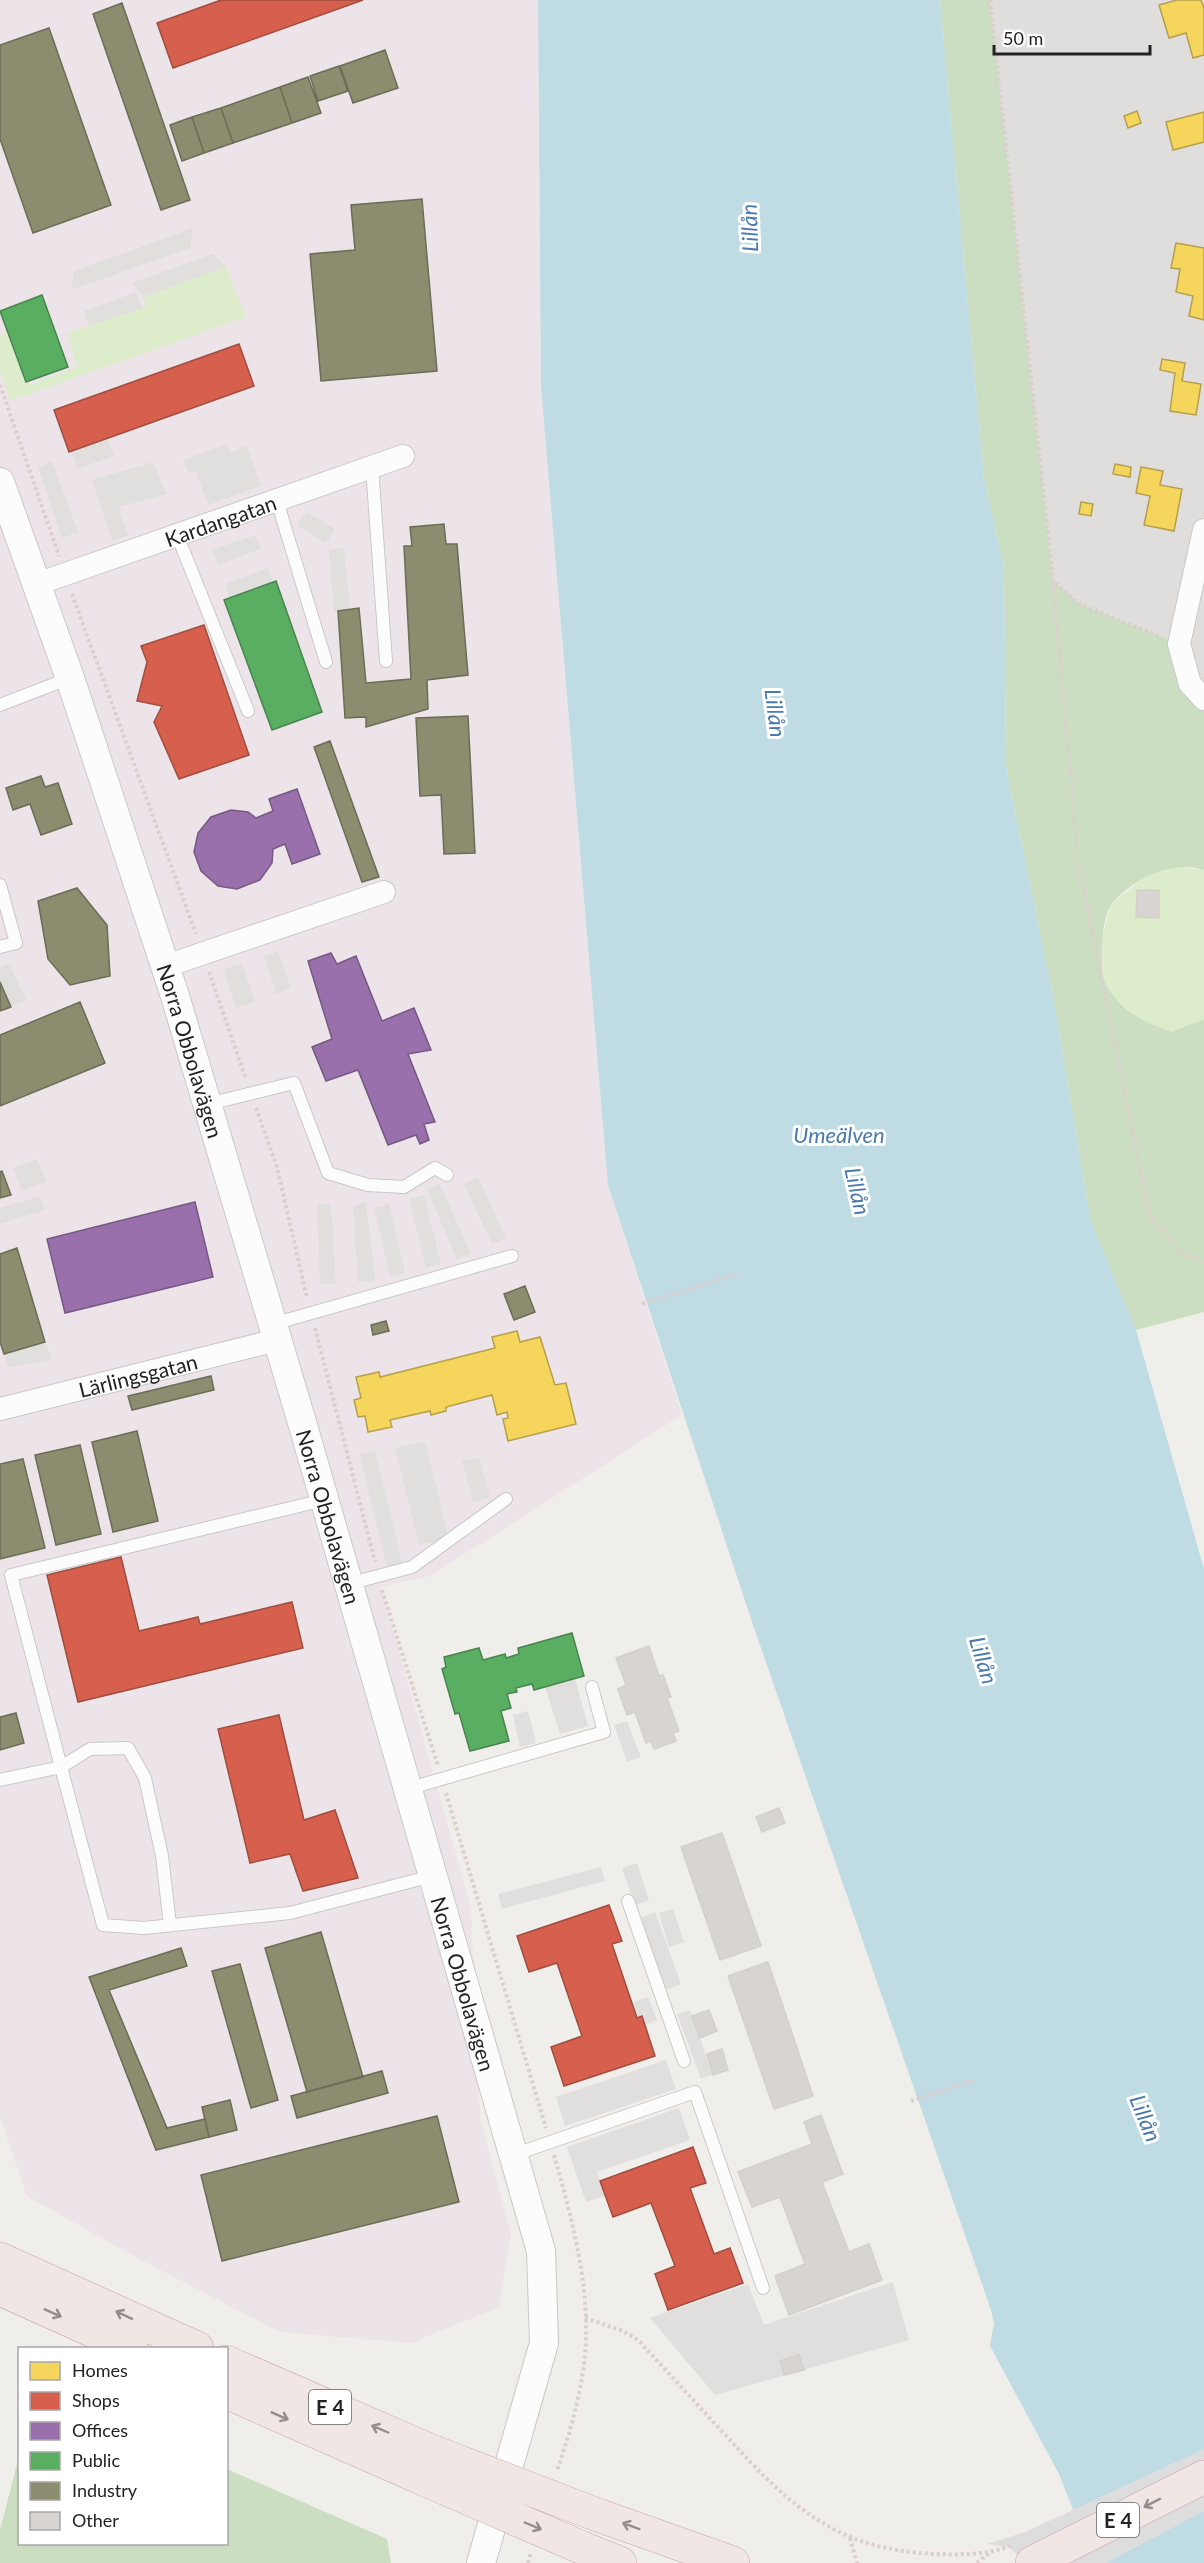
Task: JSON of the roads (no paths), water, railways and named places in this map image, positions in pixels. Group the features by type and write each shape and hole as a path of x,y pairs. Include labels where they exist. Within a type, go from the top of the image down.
{"highway":[{"path":"0,2259 192,2347"},
{"path":"0,2289 126,2347"},
{"name":"E 4","path":"228,2363 585,2548 620,2563"},
{"name":"E 4","path":"228,2393 427,2465 595,2514 733,2563"},
{"name":"E 4","path":"1020,2555 1204,2476"},
{"name":"E 4","path":"1084,2563 1126,2539 1204,2502"}],"street":[{"name":"Kardangatan","path":"37,584 403,456"},
{"name":"Norra Obbolavägen","path":"0,482 70,678 166,966 275,1332 541,2251 544,2343 481,2563"},
{"path":"1204,530 1179,644 1190,684 1204,699"},
{"path":"166,966 384,892"},
{"name":"Lärlingsgatan","path":"0,1409 275,1332"}],"lane":[{"path":"372,467 386,661"},
{"path":"277,501 326,662"},
{"path":"177,535 248,711"},
{"path":"0,705 70,678"},
{"path":"0,885 16,943 0,947"},
{"path":"208,1104 294,1083 328,1173 368,1185 404,1187 435,1168 447,1175"},
{"name":"Lärlingsgatan","path":"275,1332 311,1312 512,1256"},
{"path":"348,1584 412,1567 506,1499"},
{"path":"324,1500 5,1576 61,1767 103,1925 144,1928 290,1913 432,1876"},
{"path":"407,1789 604,1732 592,1687"},
{"path":"0,1780 61,1767 90,1749 128,1748 145,1778 162,1856 170,1925"},
{"path":"628,1901 684,2061"},
{"path":"513,2156 695,2092 763,2288"}],"water":[{"name":"Umeälven","path":"538,0 940,0 984,479 1004,567 1006,767 1055,1006 1091,1222 1136,1330 1204,1569 1204,2563 1094,2563 1059,2474 990,2346 994,2323 991,2310 752,1622 608,1185 541,386"}],"water label":[{"name":"Lillån","path":"749,228"},
{"name":"Lillån","path":"776,713"},
{"name":"Lillån","path":"858,1191"},
{"name":"Lillån","path":"984,1660"},
{"name":"Lillån","path":"1146,2118"}]}
